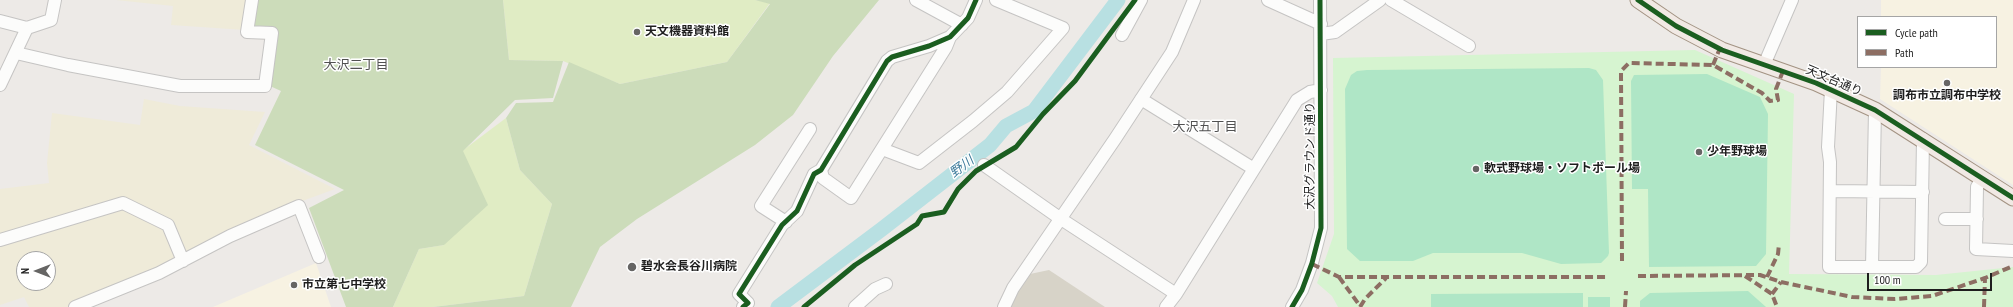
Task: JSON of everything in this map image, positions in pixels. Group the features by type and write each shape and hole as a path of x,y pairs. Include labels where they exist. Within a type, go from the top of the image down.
{"main road":[{"name":"天文台通り","path":"1638,0 1668,21 1722,50 1831,89 1875,110 2013,198"}],"street":[{"path":"0,22 27,28 51,20 55,0"},
{"path":"16,53 68,65 180,86 265,86 272,33 247,32 252,0"},
{"path":"916,0 962,25"},
{"path":"748,306 740,294 786,222 797,211 814,174 821,170 887,61 892,57 929,46 950,37 968,18 976,0"},
{"path":"882,149 919,163 973,121 1007,92 1063,28 996,0"},
{"path":"1122,35 1141,0"},
{"path":"1004,307 1013,288 1061,219 1172,52 1194,0"},
{"path":"1268,0 1321,29 1335,32 1380,0"},
{"name":"大沢グラウンド通り","path":"1292,307 1302,290 1312,263 1321,228 1320,0"},
{"path":"1391,0 1469,46"},
{"path":"1764,65 1792,0"},
{"path":"2,79 27,28"},
{"path":"821,170 824,178 851,198 946,47 950,37"},
{"path":"1831,89 1828,147 1830,162 1829,267 1916,267 1921,262 1923,140"},
{"path":"1166,307 1176,294 1297,100 1310,92 1321,90"},
{"path":"1141,99 1254,169"},
{"path":"1872,266 1875,110"},
{"path":"786,222 761,206 810,129"},
{"path":"984,165 1061,219 1176,294"},
{"path":"1982,178 1977,187 1976,249 2013,251"},
{"path":"1830,191 1923,192"},
{"path":"0,240 123,202 168,225 183,261"},
{"path":"75,307 98,302 183,261 230,236 299,206 320,257"},
{"path":"1944,219 1977,219"},
{"path":"855,307 875,289 886,284"}],"shaded area":[{"path":"116,0 249,0 245,30 171,25 173,6"},
{"name":"調布市立調布中学校","path":"1881,0 2013,0 2013,185 1880,99 1881,68 1997,68 1997,16 1881,16"},
{"path":"144,99 180,106 265,112 249,145 335,189 278,210 180,260 68,307 29,307 24,297 0,305 0,189 49,183 47,163 52,113 140,125"},
{"name":"市立第七中学校","path":"316,263 331,307 213,307"},
{"path":"1049,270 1105,307 1009,307 1022,280 1030,274"}],"green space":[{"path":"256,0 503,0 509,60 563,61 553,98 515,100 463,151 488,205 444,245 419,249 393,307 346,307 309,208 344,190 255,145 281,91 270,86 278,32 253,31"},
{"path":"503,0 755,0 770,3 727,62 620,84 563,61 509,60"},
{"path":"755,0 879,0 833,56 793,115 755,145 637,219 600,247 571,307 433,307 524,296 552,204 520,170 506,118 516,103 553,102 569,62 620,84 727,62 770,4"},
{"path":"1695,50 1794,94 1789,274 1936,275 2013,267 2013,307 1338,307 1332,296 1317,283 1334,234 1333,58"},
{"name":"軟式野球場・ソフトボール場","path":"1589,68 1596,70 1603,80 1609,253 1601,263 1561,264 1522,253 1433,253 1413,261 1360,261 1347,249 1345,89 1351,75 1357,71 1367,70"},
{"name":"少年野球場","path":"1707,74 1760,97 1768,114 1766,254 1756,266 1649,267 1648,189 1632,189 1631,81 1634,75"},
{"path":"506,118 520,170 552,204 524,296 433,307 393,307 419,249 444,245 462,151"},
{"path":"1748,291 1766,307 1640,307 1640,301 1650,293"},
{"path":"1583,293 1583,307 1431,307 1431,294"},
{"path":"1588,297 1610,297 1610,307 1588,307"}],"waterway":[{"name":"野川","path":"778,307 990,145 1006,126 1034,111 1118,0"}],"marked path":[{"path":"1713,65 1720,48"},
{"path":"1622,261 1621,71 1629,63 1713,65 1762,93 1770,101 1778,100 1776,89 1783,71"},
{"path":"1767,277 1778,254 1779,244"},
{"path":"1312,264 1339,277 1608,277"},
{"path":"1638,276 1760,275 1781,282 1852,297 1895,299 1932,296 1985,278 2013,266"},
{"path":"1745,276 1772,294 1777,307"},
{"path":"1339,277 1360,306"},
{"path":"1360,307 1365,299 1386,278"},
{"path":"1984,307 1985,278"},
{"path":"1772,294 1781,282"},
{"path":"1625,307 1626,291"}],"cycle path":[{"path":"743,307 748,303 739,294 782,225 797,211 814,174 821,170 887,61 892,57 929,46 950,37 968,18 976,0"},
{"path":"804,307 855,265 917,224 922,216 944,212 958,189 976,171 1016,147 1043,114 1075,81 1135,0"},
{"path":"1292,307 1302,290 1312,263 1321,228 1320,0"},
{"path":"1638,0 1676,26 1722,50 1816,83 1875,110 2013,198"}],"place":[{"name":"天文機器資料館","path":"637,32"},
{"name":"調布市立調布中学校","path":"1947,83"},
{"name":"少年野球場","path":"1699,152"},
{"name":"軟式野球場・ソフトボール場","path":"1476,169"},
{"name":"碧水会長谷川病院","path":"632,267"},
{"name":"市立第七中学校","path":"294,285"}],"district":[{"name":"大沢二丁目","path":"356,65"},
{"name":"大沢五丁目","path":"1205,127"}]}
